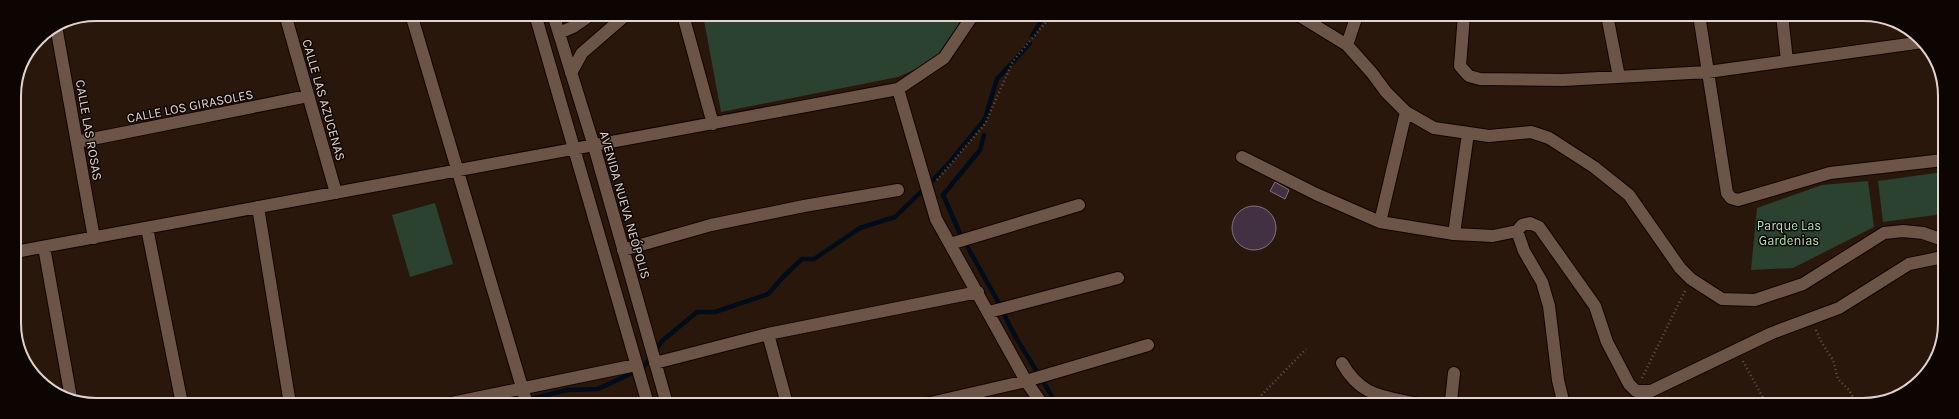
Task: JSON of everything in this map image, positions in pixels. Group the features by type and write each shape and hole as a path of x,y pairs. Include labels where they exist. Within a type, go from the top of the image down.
{"street":[{"name":"CALLE LAS AZUCENAS","path":"287,21 336,193"},
{"path":"412,21 525,398"},
{"path":"537,21 646,398"},
{"name":"AVENIDA NUEVA NEÓPOLIS","path":"555,21 594,146 665,398"},
{"path":"559,33 573,27 582,21"},
{"path":"571,73 582,53 619,21"},
{"path":"685,21 713,124"},
{"path":"21,251 898,89 944,58 969,21"},
{"path":"1308,21 1347,45 1372,73 1386,92 1406,112 1434,128 1489,136 1531,132 1549,138 1594,167 1629,195 1680,268 1691,279 1722,299 1755,300 1803,284 1884,233 1903,231 1923,232 1938,238"},
{"path":"1347,45 1356,21"},
{"path":"1464,21 1460,66 1469,76 1487,79 1563,80 1708,72 1916,43"},
{"path":"1608,21 1619,77"},
{"path":"1700,21 1727,193 1732,198 1738,200 1830,173 1938,161"},
{"path":"1783,21 1787,61"},
{"name":"CALLE LAS ROSAS","path":"57,32 94,238"},
{"path":"898,89 936,219 978,292 1026,381 1038,398"},
{"name":"CALLE LOS GIRASOLES","path":"77,142 308,96"},
{"path":"1380,222 1406,112"},
{"path":"1454,234 1468,133"},
{"path":"1242,157 1316,194 1380,222 1454,234 1493,236 1517,231 1522,225 1530,223 1539,227 1595,306 1607,342 1629,384 1636,391 1651,391 1737,350 1839,308 1909,264 1938,259"},
{"path":"623,250 711,225 804,206 898,190"},
{"path":"950,244 1080,205"},
{"path":"258,207 289,398"},
{"path":"147,228 181,398"},
{"path":"1517,231 1524,251 1542,282 1549,306 1558,380 1562,398"},
{"path":"44,247 70,393"},
{"path":"989,312 1118,278"},
{"path":"654,363 768,334 978,292"},
{"path":"768,334 785,398"},
{"path":"952,398 1026,381 1148,345"},
{"path":"1342,363 1350,378 1370,393 1392,398"},
{"path":"480,398 636,365"},
{"path":"1451,398 1454,373"}],"path":[{"path":"928,191 985,124 1013,61 1047,21"},
{"path":"1636,391 1691,279"},
{"path":"1812,318 1820,340 1833,360 1838,378 1850,390 1854,398"},
{"path":"1259,398 1306,349"},
{"path":"1737,350 1763,398"}],"green space":[{"path":"704,21 960,21 962,33 935,61 898,77 721,112"},
{"path":"1938,173 1938,215 1883,222 1878,181"},
{"name":"Parque Las Gardenias","path":"1868,181 1874,227 1793,268 1751,270 1757,208 1822,185"},
{"path":"435,203 453,264 410,277 392,215"}],"building":[{"path":"1275,182 1289,190 1285,199 1270,191"},
{"path":"1250,206 1258,206 1270,212 1276,224 1276,232 1270,244 1258,250 1250,250 1238,244 1232,232 1232,224 1238,212"}],"waterway":[{"path":"1032,36 1041,21"},
{"path":"1013,62 1030,43"},
{"path":"931,182 949,163 985,119 997,79 1010,65"},
{"path":"962,238 943,195 980,150 984,135"},
{"path":"534,398 567,390 598,389 643,368 662,341 697,312 715,312 768,294 802,259 814,259 860,228 895,217 921,192"},
{"path":"968,248 1001,307"},
{"path":"1004,314 1053,398"}]}
